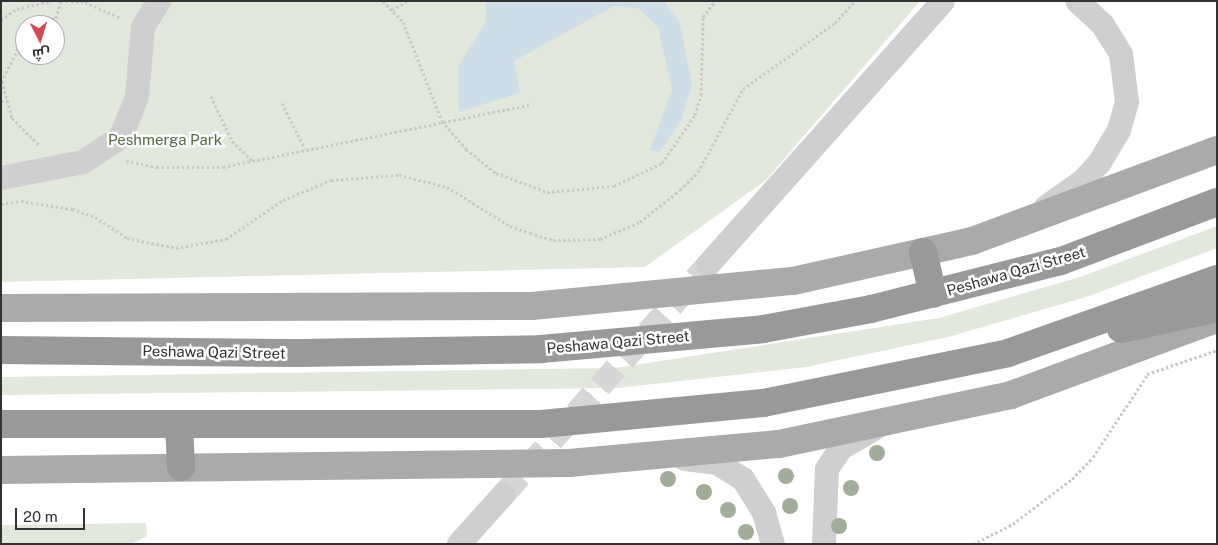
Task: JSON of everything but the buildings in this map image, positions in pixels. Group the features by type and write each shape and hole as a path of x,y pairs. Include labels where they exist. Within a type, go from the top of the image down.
{"highway":[{"name":"Peshawa Qazi Street","path":"1,350 299,353 541,349 763,329 933,294 1061,261 1217,202"},
{"path":"923,252 933,294"},
{"path":"1008,353 1217,279"},
{"path":"1,424 541,424 763,403 1217,308"},
{"path":"179,424 181,468"}],"main road":[{"path":"1,308 532,306 793,281 923,252 1008,227 1217,150"},
{"path":"1,470 613,460 779,444 899,420 1019,392 1217,319"}],"street":[{"path":"1,178 83,162 121,137 137,97 143,27 159,1"},
{"path":"1008,227 1083,181 1112,146 1124,116 1127,84 1121,54 1103,25 1077,1"},
{"path":"708,265 943,4"},
{"path":"824,544 823,495 833,458 856,438 899,420"},
{"path":"613,460 694,459 733,470 755,496 773,544"},
{"path":"459,544 504,494"}],"path":[{"path":"1,20 17,9 52,1"},
{"path":"57,15 60,1"},
{"path":"66,1 85,2 143,27"},
{"path":"383,1 407,30 442,121 466,149 496,173 547,192 614,186 662,163 696,115 701,95 703,17 716,1"},
{"path":"392,10 406,1"},
{"path":"1,204 21,201 72,209 95,217 127,238 176,248 226,239 283,200 332,180 399,175 447,187 510,226 530,233 553,240 600,238 640,222 680,190 698,172 743,89 835,23 855,1"},
{"path":"15,55 2,81 12,118 50,154 54,168"},
{"path":"211,96 228,135 252,161"},
{"path":"1,101 7,100"},
{"path":"282,103 305,149"},
{"path":"103,149 129,162 157,167 223,167 532,104"},
{"path":"1139,377 1217,350"},
{"path":"973,544 1013,524 1072,479 1093,456 1148,374"}],"green space":[{"name":"Peshmerga Park","path":"1,1 920,1 766,180 645,267 1,282"},
{"path":"1217,226 1217,248 1086,297 948,337 806,367 617,388 1,395 1,377 615,368 939,318 1080,277"},
{"path":"146,523 147,536 131,544 1,544 1,525"}],"shaded area":[{"path":"486,1 664,1 679,21 692,84 681,121 659,152 650,150 672,89 658,27 638,8 614,6 514,61 520,93 459,112 458,67 486,21"}],"tunnel":[{"path":"504,494 708,265"}]}
